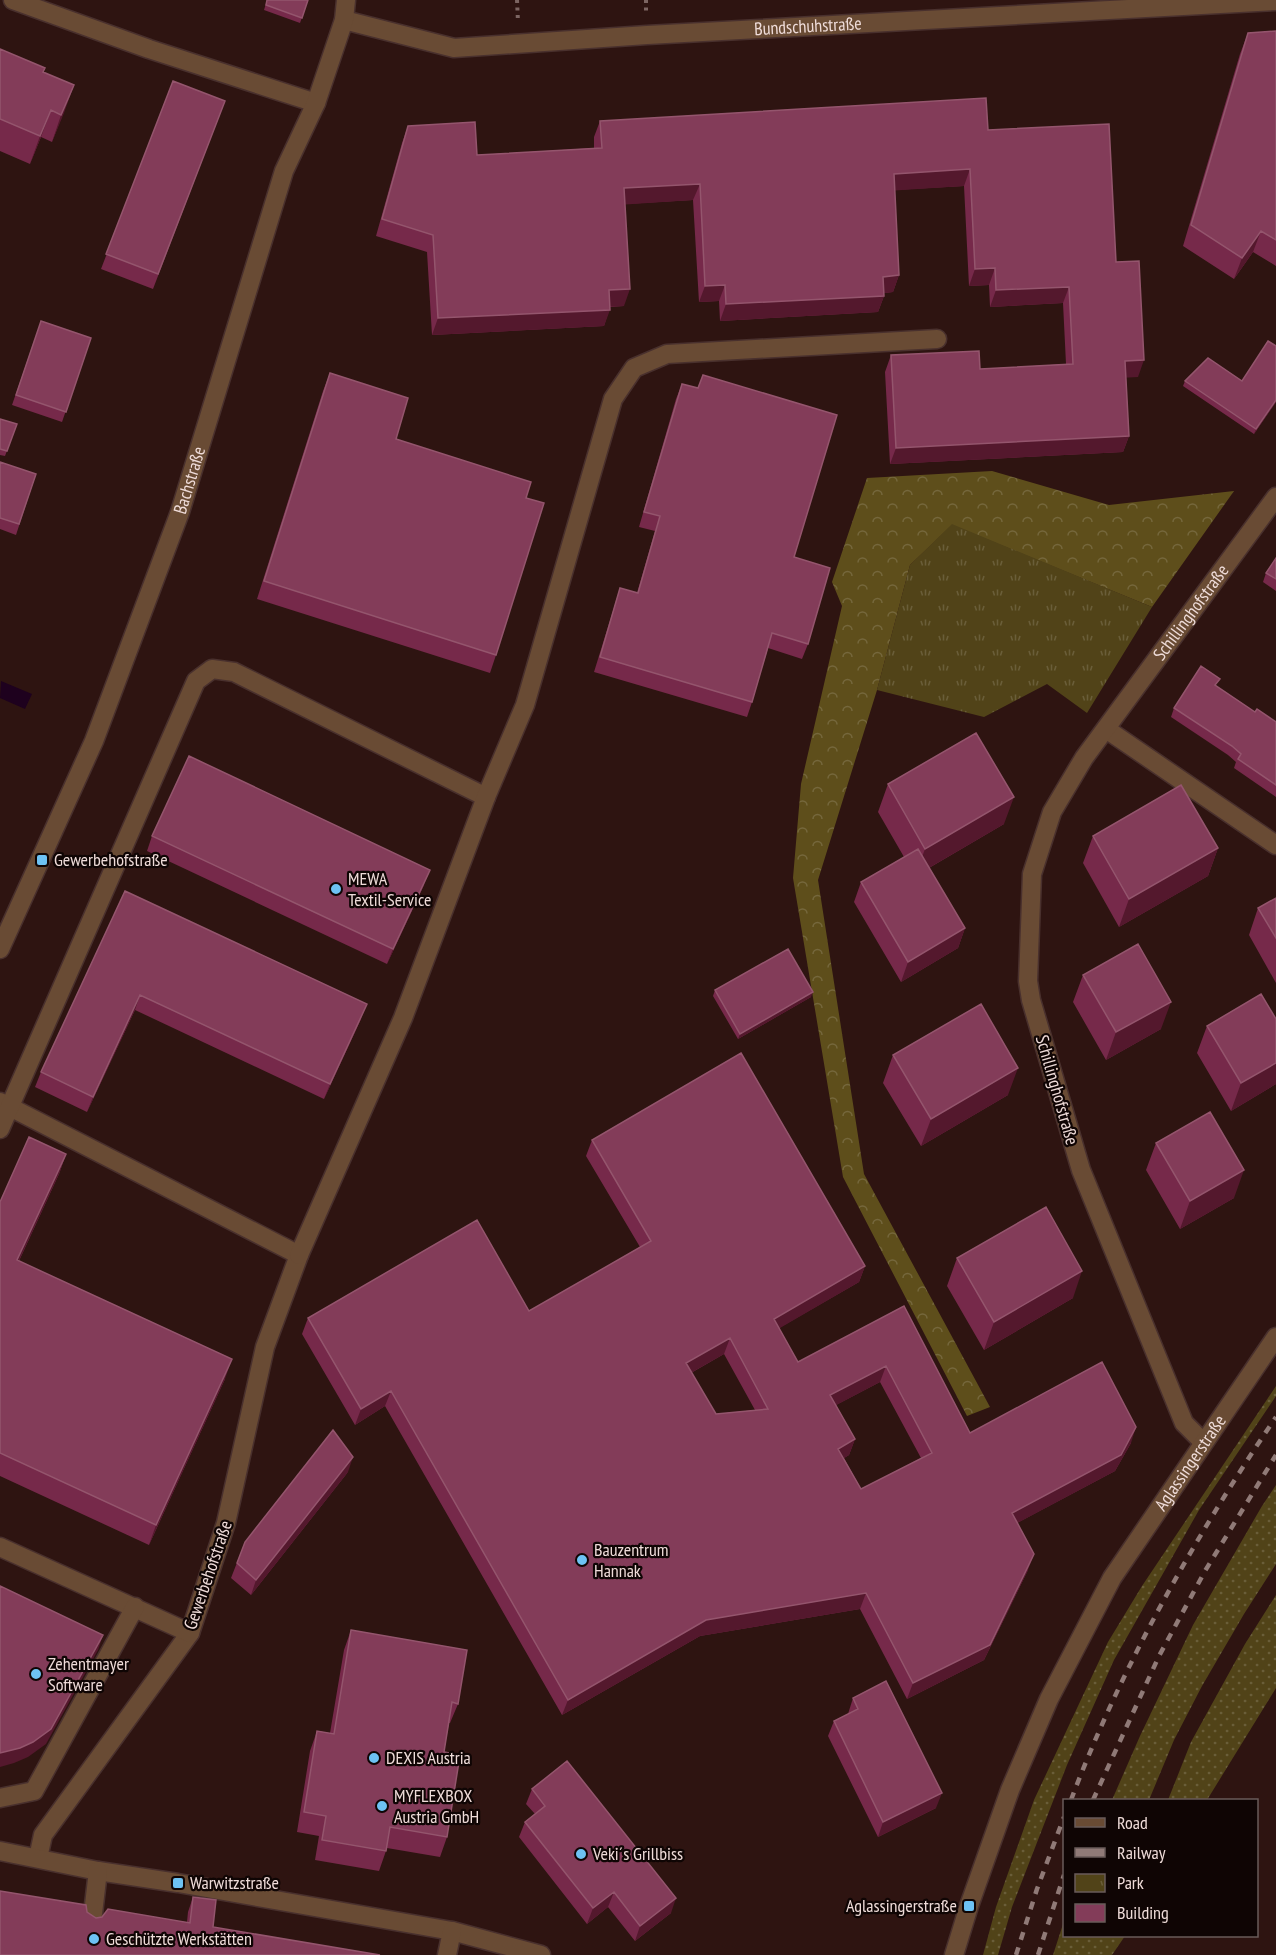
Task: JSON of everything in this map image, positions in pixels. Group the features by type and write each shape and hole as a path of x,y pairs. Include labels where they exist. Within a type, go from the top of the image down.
{"street":[{"path":"13,0 149,49 316,104"},
{"name":"Bachstraße","path":"0,950 94,741 176,523 284,171 316,104 344,20 346,0"},
{"name":"Bundschuhstraße","path":"344,20 454,48 648,35 1276,1"},
{"name":"Gewerbehofstraße","path":"38,1858 43,1834 190,1634 226,1523 266,1347 299,1255 403,1018 486,797 525,705 613,399 634,369 667,354 937,339"},
{"name":"Schillinghofstraße","path":"1203,1442 1184,1423 1081,1170 1031,1000 1028,981 1032,874 1052,812 1084,758 1276,498"},
{"path":"0,1129 5,1105 196,681 212,669 234,672 486,797"},
{"path":"1106,729 1276,844"},
{"path":"5,1105 299,1255"},
{"name":"Aglassingerstraße","path":"954,1955 1010,1790 1048,1699 1112,1578 1203,1442 1268,1352 1276,1337"},
{"path":"0,1546 190,1634"},
{"path":"0,1798 34,1791 135,1607"},
{"path":"0,1851 98,1871 452,1931 541,1955"},
{"path":"92,1922 98,1871"},
{"path":"447,1955 452,1931"}],"green space":[{"path":"992,471 1109,505 1234,491 1152,607 952,525 910,565 877,690 818,880 864,1174 990,1407 967,1416 843,1177 793,878 801,784 842,606 832,582 867,478"},
{"path":"952,524 1152,607 1087,713 1047,684 984,717 877,690 910,565"},
{"path":"1276,1386 1276,1396 1199,1510 1114,1660 1067,1765 1012,1907 998,1955 983,1955 996,1907 1034,1800 1108,1642 1142,1586"},
{"path":"1276,1485 1276,1564 1202,1686 1174,1740 1149,1799 1112,1799 1193,1625"},
{"path":"1276,1595 1276,1688 1208,1799 1168,1799 1191,1742 1245,1644"},
{"path":"1063,1924 1063,1937 1124,1937 1112,1955 1053,1955"}],"shaded area":[{"path":"1,681 32,694 25,709 0,698"}],"building":[{"path":"267,0 308,0 302,18 266,5"},
{"path":"1276,31 1276,240 1261,231 1242,258 1191,225 1248,33"},
{"path":"0,49 45,68 43,72 74,85 61,115 51,110 40,136 0,119"},
{"path":"173,81 225,101 158,274 106,254"},
{"path":"986,98 988,130 1109,124 1116,262 1139,261 1144,360 1125,361 1129,436 896,448 891,355 979,351 980,369 1073,364 1069,287 996,290 995,268 975,269 970,169 894,174 899,275 883,277 884,296 726,304 725,285 705,286 700,184 624,188 630,289 609,290 610,310 438,318 433,235 382,219 408,126 475,122 477,155 602,148 600,121"},
{"path":"41,321 91,338 66,412 16,395"},
{"path":"1268,341 1276,346 1276,400 1256,429 1185,381 1208,358 1242,381"},
{"path":"330,373 408,398 396,439 531,482 526,498 544,503 496,655 264,581"},
{"path":"703,375 837,415 794,557 830,568 808,644 772,633 752,702 600,657 620,588 638,593 660,516 644,512 682,384 698,388"},
{"path":"0,419 17,424 7,451 0,449"},
{"path":"0,462 36,474 19,524 0,518"},
{"path":"1276,558 1276,579 1266,573"},
{"path":"1201,666 1220,679 1215,685 1255,712 1257,709 1276,722 1276,785 1238,759 1241,754 1232,746 1174,708"},
{"path":"976,733 1014,797 925,849 888,784"},
{"path":"189,756 430,870 393,949 152,836"},
{"path":"1181,785 1218,848 1129,899 1093,836"},
{"path":"918,849 965,928 908,962 861,882"},
{"path":"125,891 367,1004 330,1084 140,995 93,1097 41,1072"},
{"path":"1276,898 1276,938 1258,908"},
{"path":"1138,944 1171,1002 1116,1032 1083,975"},
{"path":"788,949 813,992 740,1034 715,990"},
{"path":"1261,994 1276,1019 1276,1063 1241,1083 1207,1026"},
{"path":"981,1004 1018,1068 931,1119 893,1055"},
{"path":"741,1053 865,1266 774,1319 798,1362 904,1306 970,1433 1102,1362 1136,1427 1121,1455 1012,1513 1034,1554 990,1645 913,1683 866,1593 706,1620 568,1700 391,1391 361,1409 308,1318 477,1220 529,1311 651,1241 592,1140","holes":["730,1338 768,1409 716,1414 686,1363","886,1366 932,1453 861,1489 838,1449 855,1439 830,1395"]},
{"path":"1210,1112 1244,1170 1190,1201 1156,1143"},
{"path":"29,1137 66,1154 17,1260 232,1359 156,1525 0,1453 0,1202"},
{"path":"1046,1207 1082,1271 994,1322 957,1258"},
{"path":"333,1430 353,1457 256,1580 237,1563 245,1542"},
{"path":"0,1586 103,1635 51,1729 33,1742 0,1753"},
{"name":"DEXIS Austria","path":"351,1630 467,1650 458,1704 452,1702 444,1752 460,1755 447,1837 390,1827 386,1851 322,1840 326,1816 304,1812 317,1731 334,1734"},
{"path":"886,1681 942,1793 883,1822 834,1721 858,1709 853,1698"},
{"path":"567,1761 676,1898 640,1926 614,1892 593,1908 525,1822 545,1806 532,1789"},
{"path":"0,1891 86,1905 87,1912 96,1918 102,1917 108,1909 190,1923 193,1897 216,1900 213,1927 380,1955 0,1955"}],"railway":[{"path":"1071,1799 1113,1701 1162,1603 1217,1508 1276,1417"},
{"path":"1093,1799 1159,1656 1205,1571 1276,1455"},
{"path":"1016,1955 1037,1889 1063,1820"},
{"path":"1038,1955 1063,1878"}],"place":[{"name":"Gewerbehofstraße","path":"42,860"},
{"name":"MEWA Textil-Service","path":"336,889"},
{"name":"Bauzentrum Hannak","path":"582,1560"},
{"name":"Zehentmayer Software","path":"36,1674"},
{"name":"DEXIS Austria","path":"374,1758"},
{"name":"MYFLEXBOX Austria GmbH","path":"382,1806"},
{"name":"Veki´s Grillbiss","path":"581,1854"},
{"name":"Warwitzstraße","path":"178,1883"},
{"name":"Aglassingerstraße","path":"969,1906"},
{"name":"Geschützte Werkstätten","path":"94,1939"}]}
